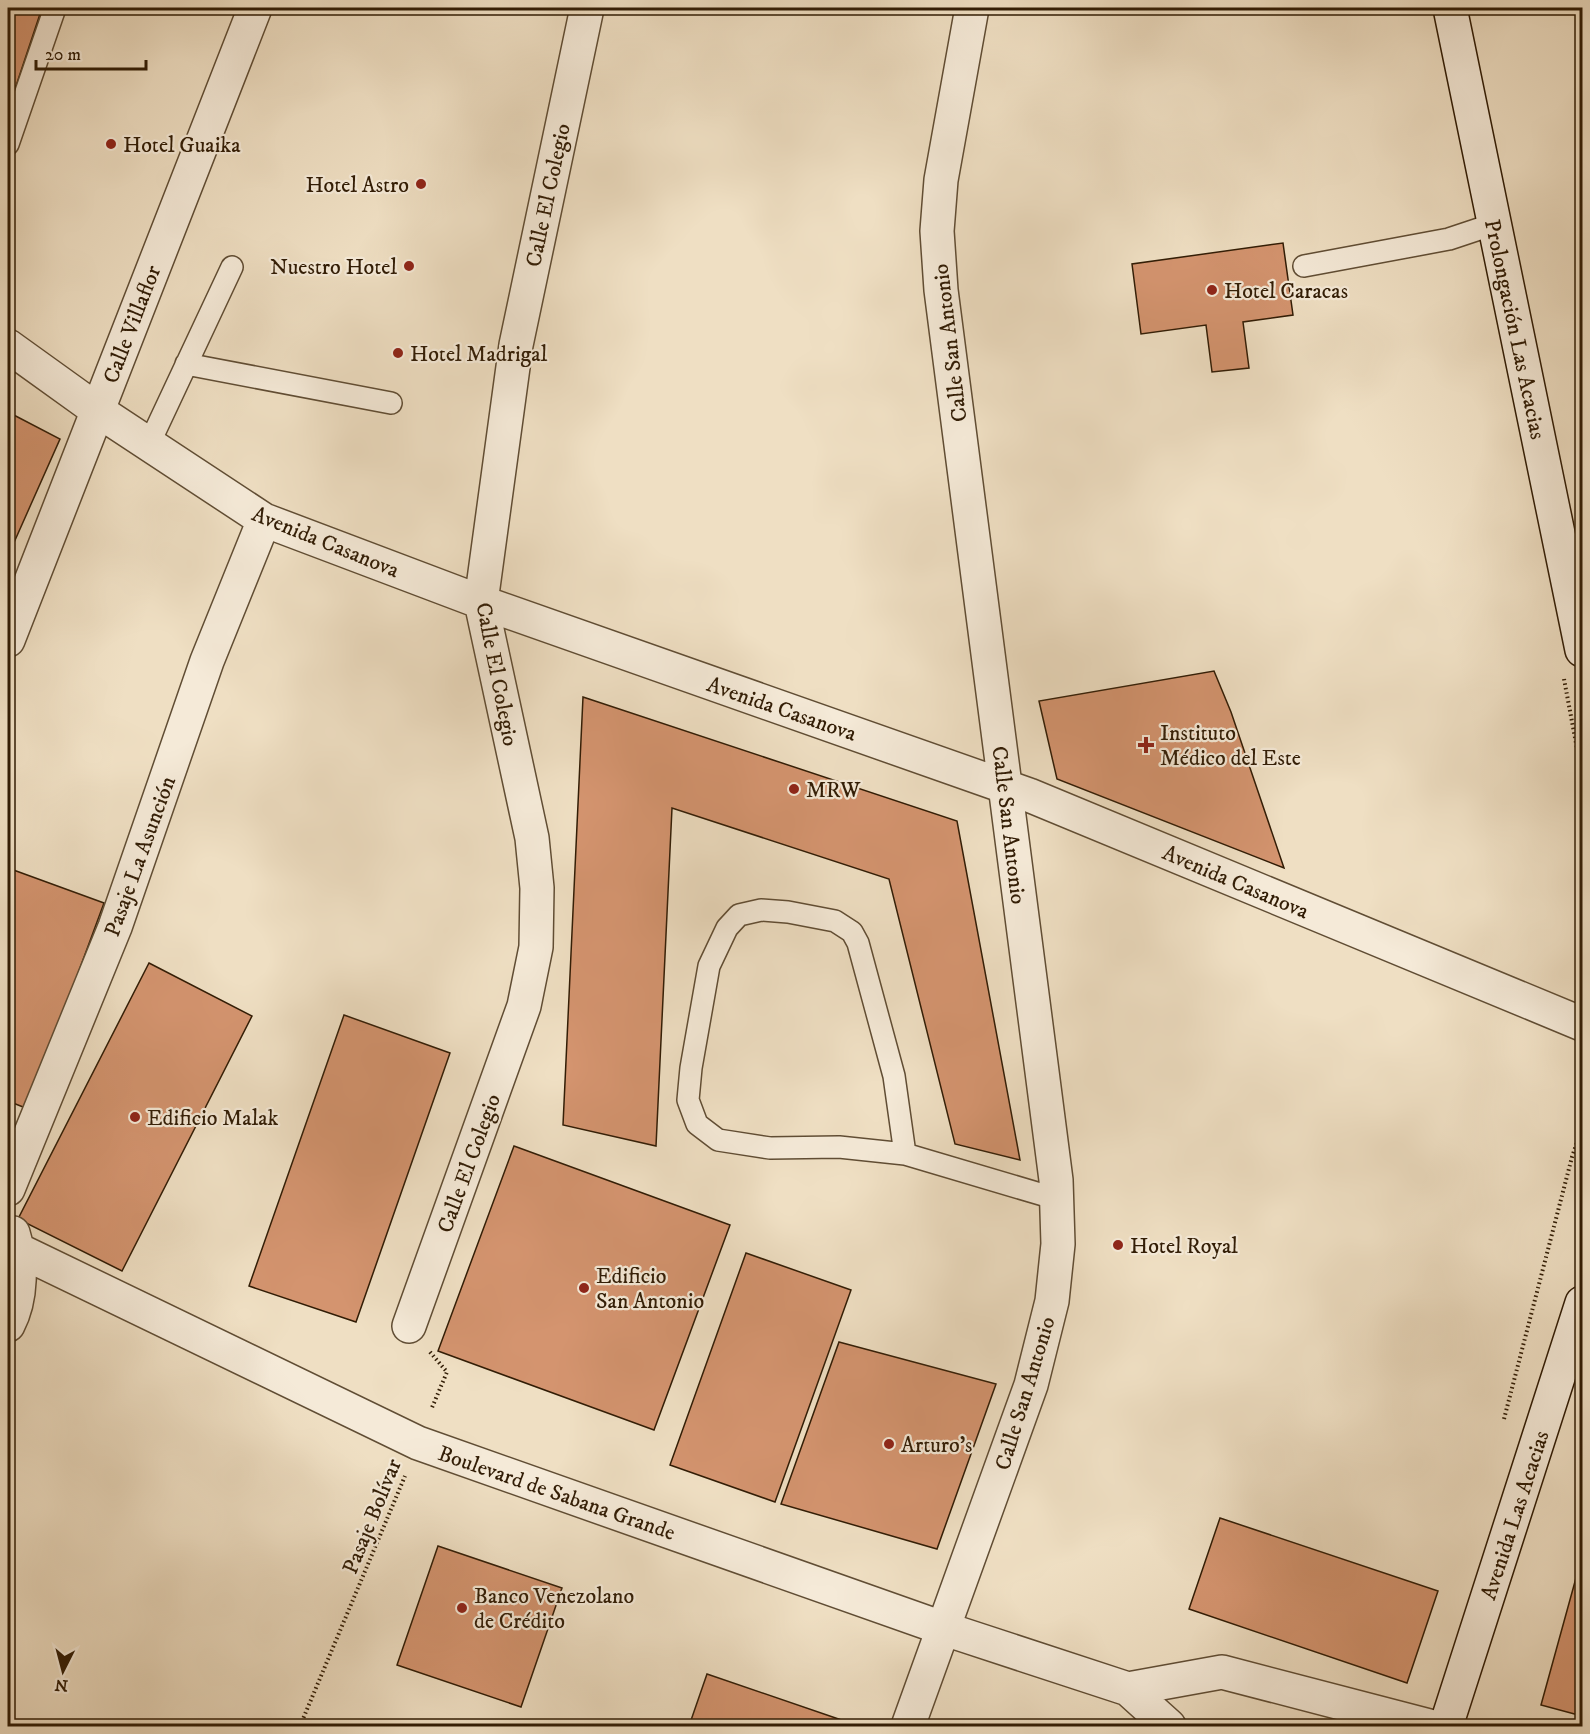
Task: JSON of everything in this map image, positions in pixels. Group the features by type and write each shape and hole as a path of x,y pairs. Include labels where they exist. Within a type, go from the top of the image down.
{"street":[{"name":"Calle Villaflor","path":"8,640 255,8"},
{"name":"Calle El Colegio","path":"409,1326 524,1006 536,947 537,888 532,838 481,602 516,345 587,8"},
{"name":"Calle San Antonio","path":"908,1726 945,1629 1031,1385 1052,1301 1058,1244 1056,1180 941,290 937,231 941,180 972,8"},
{"name":"Prolongación Las Acacias","path":"1450,8 1582,650"},
{"name":"Avenida Casanova","path":"8,346 97,410 264,520 481,602 1005,786 1582,1024"},
{"name":"Pasaje La Asunción","path":"8,1189 115,927 207,661 264,520"},
{"name":"Boulevard de Sabana Grande","path":"11,1239 418,1443 945,1629 1128,1689 1169,1726"},
{"path":"8,1325 14,1313 19,1277 11,1239"},
{"name":"Avenida Las Acacias","path":"1446,1726 1582,1303"},
{"name":"Boulevard de Sabana Grande","path":"1128,1689 1222,1672 1429,1726"}],"lane":[{"path":"8,144 55,8"},
{"path":"1304,266 1449,239 1494,224"},
{"path":"149,444 232,267"},
{"path":"186,364 391,403"},
{"path":"906,1154 894,1076 858,944 852,932 835,921 788,912 761,909 740,915 727,928 709,966 688,1100 697,1124 718,1140 770,1148 839,1147 906,1154 1057,1199"}],"path":[{"name":"Pasaje Bolívar","path":"300,1726 447,1372 409,1326"}],"building":[{"path":"8,8 42,8 8,110"},
{"name":"Hotel Caracas","path":"1283,243 1293,315 1243,322 1249,368 1212,372 1206,325 1141,334 1132,264"},
{"path":"8,412 60,439 8,556"},
{"name":"Instituto Médico del Este","path":"1214,671 1231,712 1284,868 1057,779 1039,701"},
{"path":"583,697 957,821 1020,1160 955,1144 889,879 672,808 656,1146 563,1125"},
{"path":"8,868 104,903 28,1109 8,1101"},
{"name":"Edificio Malak","path":"149,963 252,1016 122,1271 18,1219"},
{"path":"344,1015 450,1053 356,1322 249,1286"},
{"name":"Edificio San Antonio","path":"514,1146 730,1225 654,1430 438,1351"},
{"path":"746,1253 851,1290 775,1502 670,1465"},
{"name":"Arturo's","path":"839,1342 996,1384 937,1549 781,1504"},
{"path":"1220,1518 1438,1591 1407,1683 1189,1609"},
{"path":"438,1546 562,1588 521,1707 397,1665"},
{"path":"1579,1567 1582,1568 1582,1716 1541,1705"},
{"path":"707,1674 859,1726 689,1726"}],"place":[{"name":"Hotel Guaika","path":"111,144"},
{"name":"Hotel Astro","path":"421,184"},
{"name":"Nuestro Hotel","path":"409,266"},
{"name":"Hotel Caracas","path":"1212,290"},
{"name":"Hotel Madrigal","path":"398,353"},
{"name":"Instituto Médico del Este","path":"1146,745"},
{"name":"MRW","path":"794,789"},
{"name":"Edificio Malak","path":"135,1117"},
{"name":"Hotel Royal","path":"1118,1245"},
{"name":"Edificio San Antonio","path":"584,1288"},
{"name":"Arturo's","path":"889,1444"},
{"name":"Banco Venezolano de Crédito","path":"462,1608"}]}
